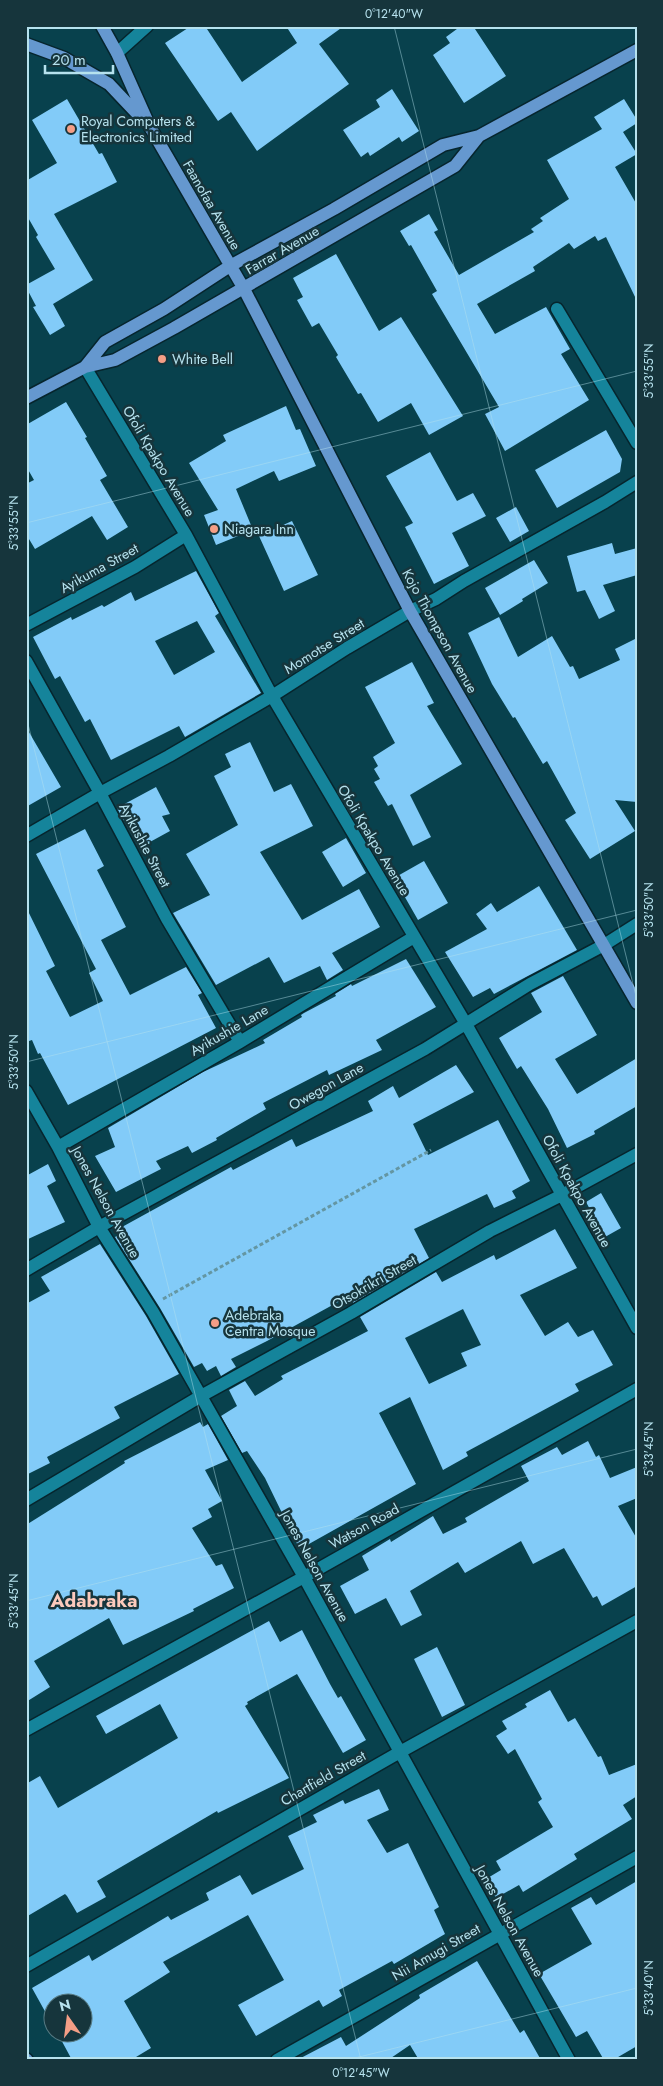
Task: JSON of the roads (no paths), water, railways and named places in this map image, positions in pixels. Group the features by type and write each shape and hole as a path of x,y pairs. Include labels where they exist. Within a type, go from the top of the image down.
{"main road":[{"name":"Faanofaa Avenue","path":"102,26 117,53 150,127 230,266"},
{"path":"26,44 64,58 109,84 150,127"},
{"name":"Farrar Avenue","path":"85,367 105,342 164,309 230,266 334,209 443,145 478,136 637,50"},
{"name":"Farrar Avenue","path":"26,398 85,367 115,360 244,289 456,166 478,136"},
{"name":"Kojo Thompson Avenue","path":"230,266 244,289 410,611 637,1003"}],"street":[{"path":"117,53 147,26"},
{"path":"557,309 637,443"},
{"name":"Ofoli Kpakpo Avenue","path":"85,367 186,535 272,696 466,1024 637,1328"},
{"name":"Momotse Street","path":"26,836 169,756 272,696 347,648 410,611 436,599 464,580 605,502 637,482"},
{"name":"Ayikuma Street","path":"26,625 135,567 186,535"},
{"name":"Ayikushie Street","path":"26,661 100,793 167,919 240,1042"},
{"name":"Owegon Lane","path":"26,1270 99,1227 364,1083 466,1024 530,984 604,945 637,924"},
{"name":"Ayikushie Lane","path":"58,1147 240,1042 414,937"},
{"name":"Jones Nelson Avenue","path":"26,1091 58,1147 99,1227 150,1306 304,1577 501,1933 568,2060"},
{"name":"Otsokrikri Street","path":"26,1500 201,1396 351,1313 490,1231 562,1195 637,1154"},
{"name":"Watson Road","path":"26,1730 304,1577 637,1389"},
{"name":"Chartfield Street","path":"26,1966 400,1752 637,1621"},
{"name":"Nii Amugi Street","path":"277,2060 637,1857"}],"place":[{"name":"Royal Computers & Electronics Limited","path":"71,129"},
{"name":"White Bell","path":"162,359"},
{"name":"Niagara Inn","path":"214,529"},
{"name":"Adebraka Centra Mosque","path":"215,1323"}],"district":[{"name":"Adabraka","path":"94,1600"}]}
